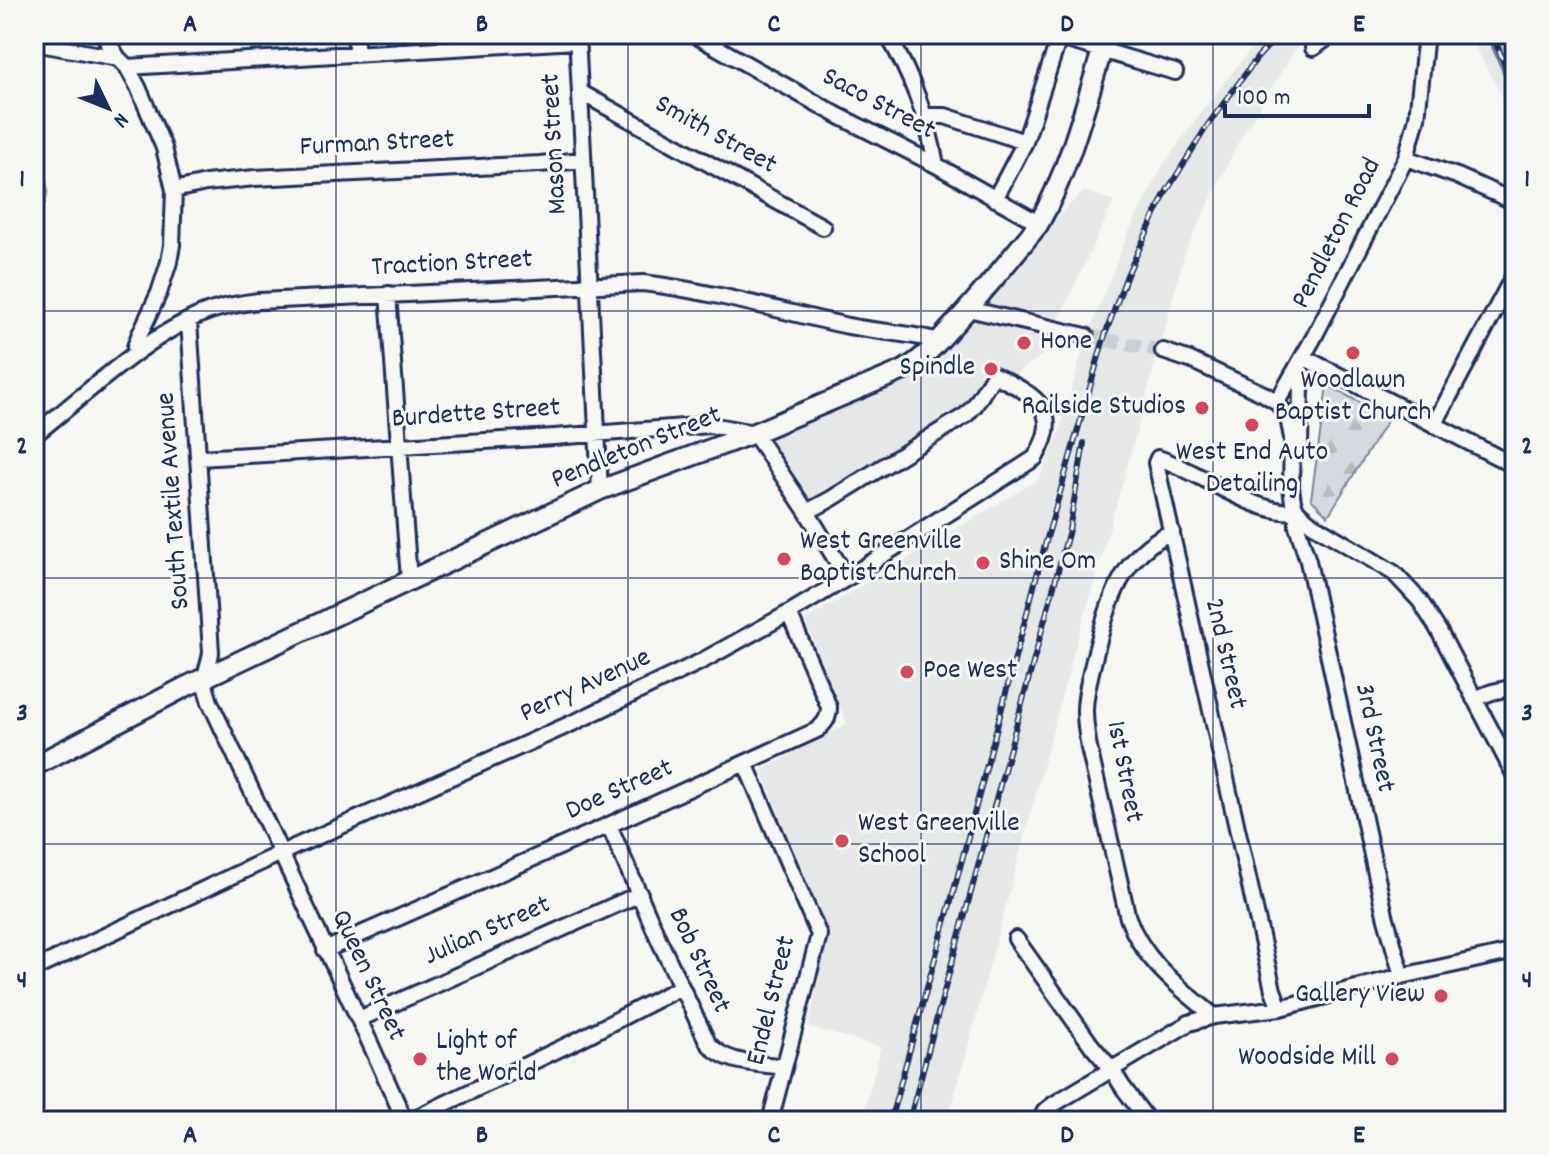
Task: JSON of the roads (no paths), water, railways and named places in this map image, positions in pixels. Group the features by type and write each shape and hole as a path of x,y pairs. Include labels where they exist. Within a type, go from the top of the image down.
{"main road":[{"name":"Pendleton Street","path":"34,766 205,678 600,490 754,433 917,363 968,309 1038,225 1063,172 1104,42"}],"street":[{"path":"103,34 146,104 164,148 174,190 169,262 135,347 137,352"},
{"path":"355,34 357,54"},
{"name":"Saco Street","path":"693,34 839,116 936,165 1038,225"},
{"path":"887,34 904,64 923,116 936,165"},
{"path":"1313,48 1333,34"},
{"name":"Pendleton Road","path":"1277,402 1406,158 1417,118 1426,34"},
{"path":"995,199 1025,142 1053,36 1104,42 1175,72"},
{"path":"34,43 122,62 357,54 577,38"},
{"name":"Mason Street","path":"577,38 600,490"},
{"name":"Smith Street","path":"580,92 823,227"},
{"path":"923,116 945,116 1025,142"},
{"path":"1406,158 1515,202"},
{"name":"Furman Street","path":"174,190 255,178 583,160"},
{"path":"1434,425 1515,273"},
{"name":"Traction Street","path":"34,435 137,352 189,321 232,305 259,301 643,283 939,341"},
{"path":"388,294 409,580"},
{"path":"968,309 1086,336"},
{"name":"South Textile Avenue","path":"189,321 211,652 205,678"},
{"path":"908,336 917,363"},
{"path":"1163,351 1190,360 1277,402 1288,418 1292,438 1291,487"},
{"path":"1291,487 1300,455 1301,361 1515,466"},
{"name":"Perry Avenue","path":"34,969 702,661 847,578 1035,458 1046,435 1045,412 1039,401 994,375 966,415 807,512"},
{"name":"Burdette Street","path":"199,458 710,425 754,433"},
{"path":"754,433 847,578"},
{"name":"2nd Street","path":"1280,1008 1262,942 1156,463 1158,458 1174,464 1261,506 1286,512 1297,511"},
{"name":"3rd Street","path":"1291,487 1297,526 1308,561 1385,915 1402,976"},
{"path":"1297,511 1312,524 1382,564 1406,584 1420,601 1515,776"},
{"name":"1st Street","path":"1172,532 1158,538 1142,551 1114,591 1087,689 1085,723 1133,933 1146,954 1167,976 1214,1016"},
{"name":"Doe Street","path":"325,950 817,730 829,714 825,696 789,613"},
{"name":"Queen Street","path":"205,678 210,702 407,1121"},
{"path":"1474,699 1515,687"},
{"name":"Endel Street","path":"745,763 819,935 770,1121"},
{"name":"Bob Street","path":"609,825 702,1032 715,1051 736,1060 784,1067"},
{"name":"Julian Street","path":"359,1019 640,894"},
{"path":"1016,939 1148,1121"},
{"path":"1040,1121 1045,1111 1054,1104 1189,1023 1214,1016 1280,1008 1515,951"},
{"path":"407,1121 681,987"}],"waterway":[{"path":"1487,34 1515,99"},
{"path":"1496,34 1515,82"}],"tunnel":[{"path":"1086,336 1163,351"}],"railway":[{"path":"890,1121 1043,552 1105,335 1127,275 1165,194 1207,126 1257,58 1279,34"},
{"path":"1492,34 1515,89"},
{"path":"909,1121 1069,530 1084,443"}],"place":[{"name":"Hone","path":"1024,343"},
{"name":"Woodlawn Baptist Church","path":"1353,353"},
{"name":"Spindle","path":"991,369"},
{"name":"Railside Studios","path":"1202,408"},
{"name":"West End Auto Detailing","path":"1252,425"},
{"name":"West Greenville Baptist Church","path":"784,559"},
{"name":"Shine Om","path":"983,563"},
{"name":"Poe West","path":"907,672"},
{"name":"West Greenville School","path":"842,841"},
{"name":"Gallery View","path":"1441,996"},
{"name":"Light of the World","path":"420,1059"},
{"name":"Woodside Mill","path":"1392,1059"}]}
